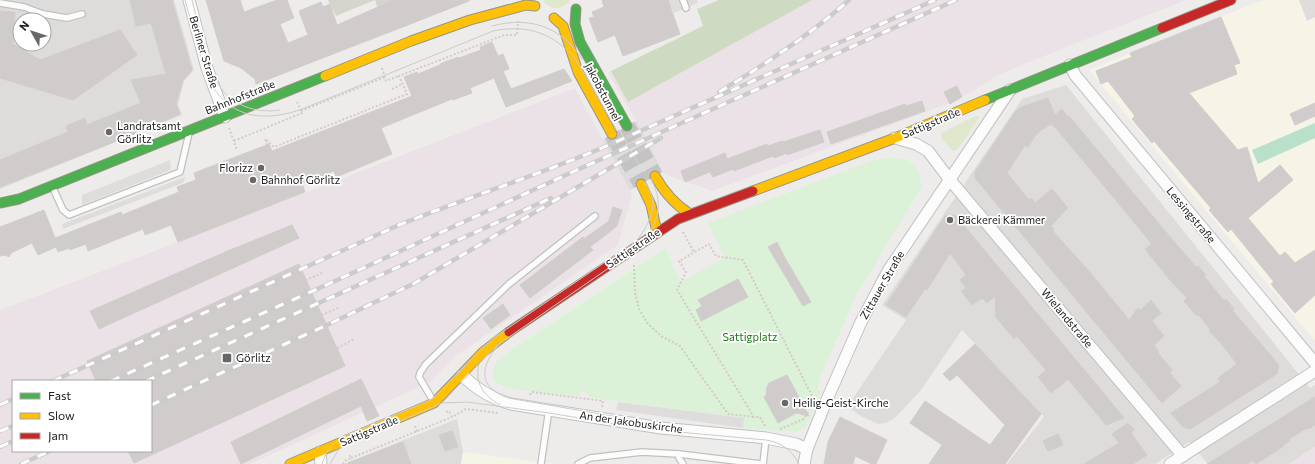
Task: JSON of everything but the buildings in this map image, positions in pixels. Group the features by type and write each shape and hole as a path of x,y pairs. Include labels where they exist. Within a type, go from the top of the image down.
{"street":[{"name":"Berliner Straße","path":"189,0 207,68 225,117"},
{"name":"Bahnhofstraße","path":"470,20 510,0"},
{"name":"Sattigstraße","path":"290,464 434,403 484,352 498,340 678,219 895,138 1010,89 1232,0"},
{"path":"554,18 566,16 576,9 581,1"},
{"name":"Bahnhofstraße","path":"0,210 19,199 411,41 470,20 534,3 543,14 554,18"},
{"name":"Jakobstunnel","path":"576,9 575,24 580,42 627,126"},
{"name":"Jakobstunnel","path":"554,18 563,26 578,72 612,134"},
{"name":"Lessingstraße","path":"1070,65 1075,75 1315,363"},
{"path":"895,138 916,144 928,151 950,180 1010,89"},
{"path":"655,176 668,198 690,214"},
{"name":"Zittauer Straße","path":"804,464 820,402 860,322 888,271 950,180"},
{"name":"Wielandstraße","path":"950,180 1183,456"},
{"path":"641,184 651,205 657,232"},
{"name":"Bahnhofstraße","path":"0,203 19,199"},
{"path":"1170,464 1315,371"},
{"name":"An der Jakobuskirche","path":"462,375 482,392 504,402 661,428 766,438 796,444 807,449"},
{"path":"320,452 321,464"}],"lane":[{"path":"683,0 686,8"},
{"path":"0,3 24,7 43,14 67,18 82,14"},
{"path":"180,172 189,131"},
{"path":"52,186 62,210 69,215 186,169"},
{"path":"434,403 419,375 426,364 509,284 595,216"},
{"path":"541,464 549,410"},
{"path":"578,464 590,458 642,452 679,454 762,464 766,438"},
{"path":"679,454 679,458 683,464"}],"path":[{"path":"380,65 386,81 504,35 518,35 518,21"},
{"path":"268,145 265,139 274,147 407,94 399,76"},
{"path":"234,141 302,113 301,111 385,77"},
{"path":"392,88 402,84"},
{"path":"296,100 301,111"},
{"path":"225,117 237,150"},
{"path":"684,234 694,253"},
{"path":"754,417 677,290 686,272 679,261 709,244 716,256 743,260 820,402 812,404"},
{"path":"628,252 634,263 635,292 639,309 648,324 661,336 680,346 728,414 760,418 766,428 766,438"},
{"path":"302,282 324,272"},
{"path":"299,274 306,290"},
{"path":"318,317 340,307"},
{"path":"314,309 321,324"},
{"path":"334,350 354,339"},
{"path":"330,342 338,358"},
{"path":"531,392 603,401"},
{"path":"778,430 804,419 810,408"},
{"path":"351,458 417,432 452,417 466,409 500,413"},
{"path":"449,411 452,417"},
{"path":"414,426 417,432"}],"shaded area":[{"path":"0,0 174,0 194,70 184,81 178,104 182,115 0,189"},
{"path":"328,0 375,0 336,16"},
{"path":"375,0 471,0 386,34"},
{"path":"668,0 697,0 698,3 674,13"},
{"path":"756,0 1187,0 1000,74 972,92 950,103 712,191 666,175 663,172 630,190 632,194 618,245 457,355 430,382 250,464 0,464 0,310 575,88 603,140 636,121 608,73"},
{"path":"1263,0 1315,0 1315,341 1089,70"},
{"path":"1299,0 1315,0 1315,17 1307,21"},
{"path":"1066,85 1310,388 1315,385 1315,447 1289,464 1208,464 1189,442 1155,464 1007,464 1044,417 962,330 921,390 895,418 886,423 878,424 847,407 906,320 882,305 1022,99"},
{"path":"121,86 125,110 96,114 0,152 0,90 42,101 78,100 91,93"},
{"path":"170,160 171,170 82,205 82,195"},
{"path":"185,177 184,182 175,186 63,229 62,224"},
{"path":"618,402 744,418 743,428 616,410"},
{"path":"457,419 463,452 461,464 343,464"},
{"path":"1315,447 1315,464 1289,464"},
{"path":"463,452 552,464 461,464"}],"green space":[{"path":"543,0 571,0 564,6 557,8 549,6"},
{"path":"719,0 812,0 628,102 611,71 703,26 697,9"},
{"path":"976,116 980,116 958,149 953,151 942,139 941,135 943,132"},
{"path":"1315,123 1315,138 1258,164 1252,150"},
{"name":"Sattigplatz","path":"887,158 908,160 912,163 918,172 922,187 856,295 820,378 817,389 821,391 806,426 798,432 743,428 744,418 588,397 589,393 580,392 579,396 522,390 502,385 494,379 494,369 501,357 665,248 680,282 725,258 708,223 871,161"}],"pier":[{"path":"636,121 663,172 630,190 603,140"}],"tunnel":[{"path":"627,126 655,176"},
{"path":"612,134 641,184"}],"tram line":[{"path":"185,0 206,76 224,100 234,108 246,113 258,116 271,116 300,110 493,31 518,29 529,30 550,37 568,51 577,61 617,131"},
{"path":"192,0 212,71 222,90 229,97 244,106 262,111 280,110"},
{"path":"492,26 519,22 543,26 554,31 564,39 574,48 582,59"},
{"path":"650,232 658,212 657,193 651,179"},
{"path":"322,464 329,449 342,437 430,400 440,392 479,351 495,337 636,241 648,222 653,206 652,196 645,182"},
{"path":"442,403 499,344 629,254 640,244"},
{"path":"499,344 488,360 485,375 486,381 491,388 508,398 675,427"},
{"path":"479,364 479,383 485,393 500,405"},
{"path":"330,464 339,449 345,445 442,403 467,402 549,413 645,429 766,440 777,443 786,448 793,454 799,464"}],"railway":[{"path":"719,92 786,49 819,25 849,0"},
{"path":"55,380 399,225 602,148 935,0"},
{"path":"113,380 956,0"},
{"path":"152,405 413,284 661,138"},
{"path":"148,380 551,198"},
{"path":"0,405 12,399"},
{"path":"0,431 12,426"},
{"path":"0,447 12,441"},
{"path":"21,464 48,452"}],"traffic: fast":[{"path":"576,9 575,24 580,42 627,126"},
{"path":"985,100 1162,28"},
{"path":"0,203 19,199 325,76"}],"traffic: slow":[{"path":"325,76 411,41 470,20 526,5 535,6"},
{"path":"554,18 563,26 578,72 612,134"},
{"path":"753,191 895,138 985,100"},
{"path":"655,176 670,197 690,214"},
{"path":"641,184 651,205 657,232"},
{"path":"290,464 434,403 483,352 509,332"}],"traffic: jam":[{"path":"1162,28 1231,0"},
{"path":"509,332 678,219 753,191"}],"place":[{"name":"Landratsamt Görlitz","path":"109,132"},
{"name":"Florizz","path":"261,168"},
{"name":"Bahnhof Görlitz","path":"253,180"},
{"name":"Bäckerei Kämmer","path":"950,220"},
{"name":"Görlitz","path":"227,358"},
{"name":"Heilig-Geist-Kirche","path":"785,403"}]}
